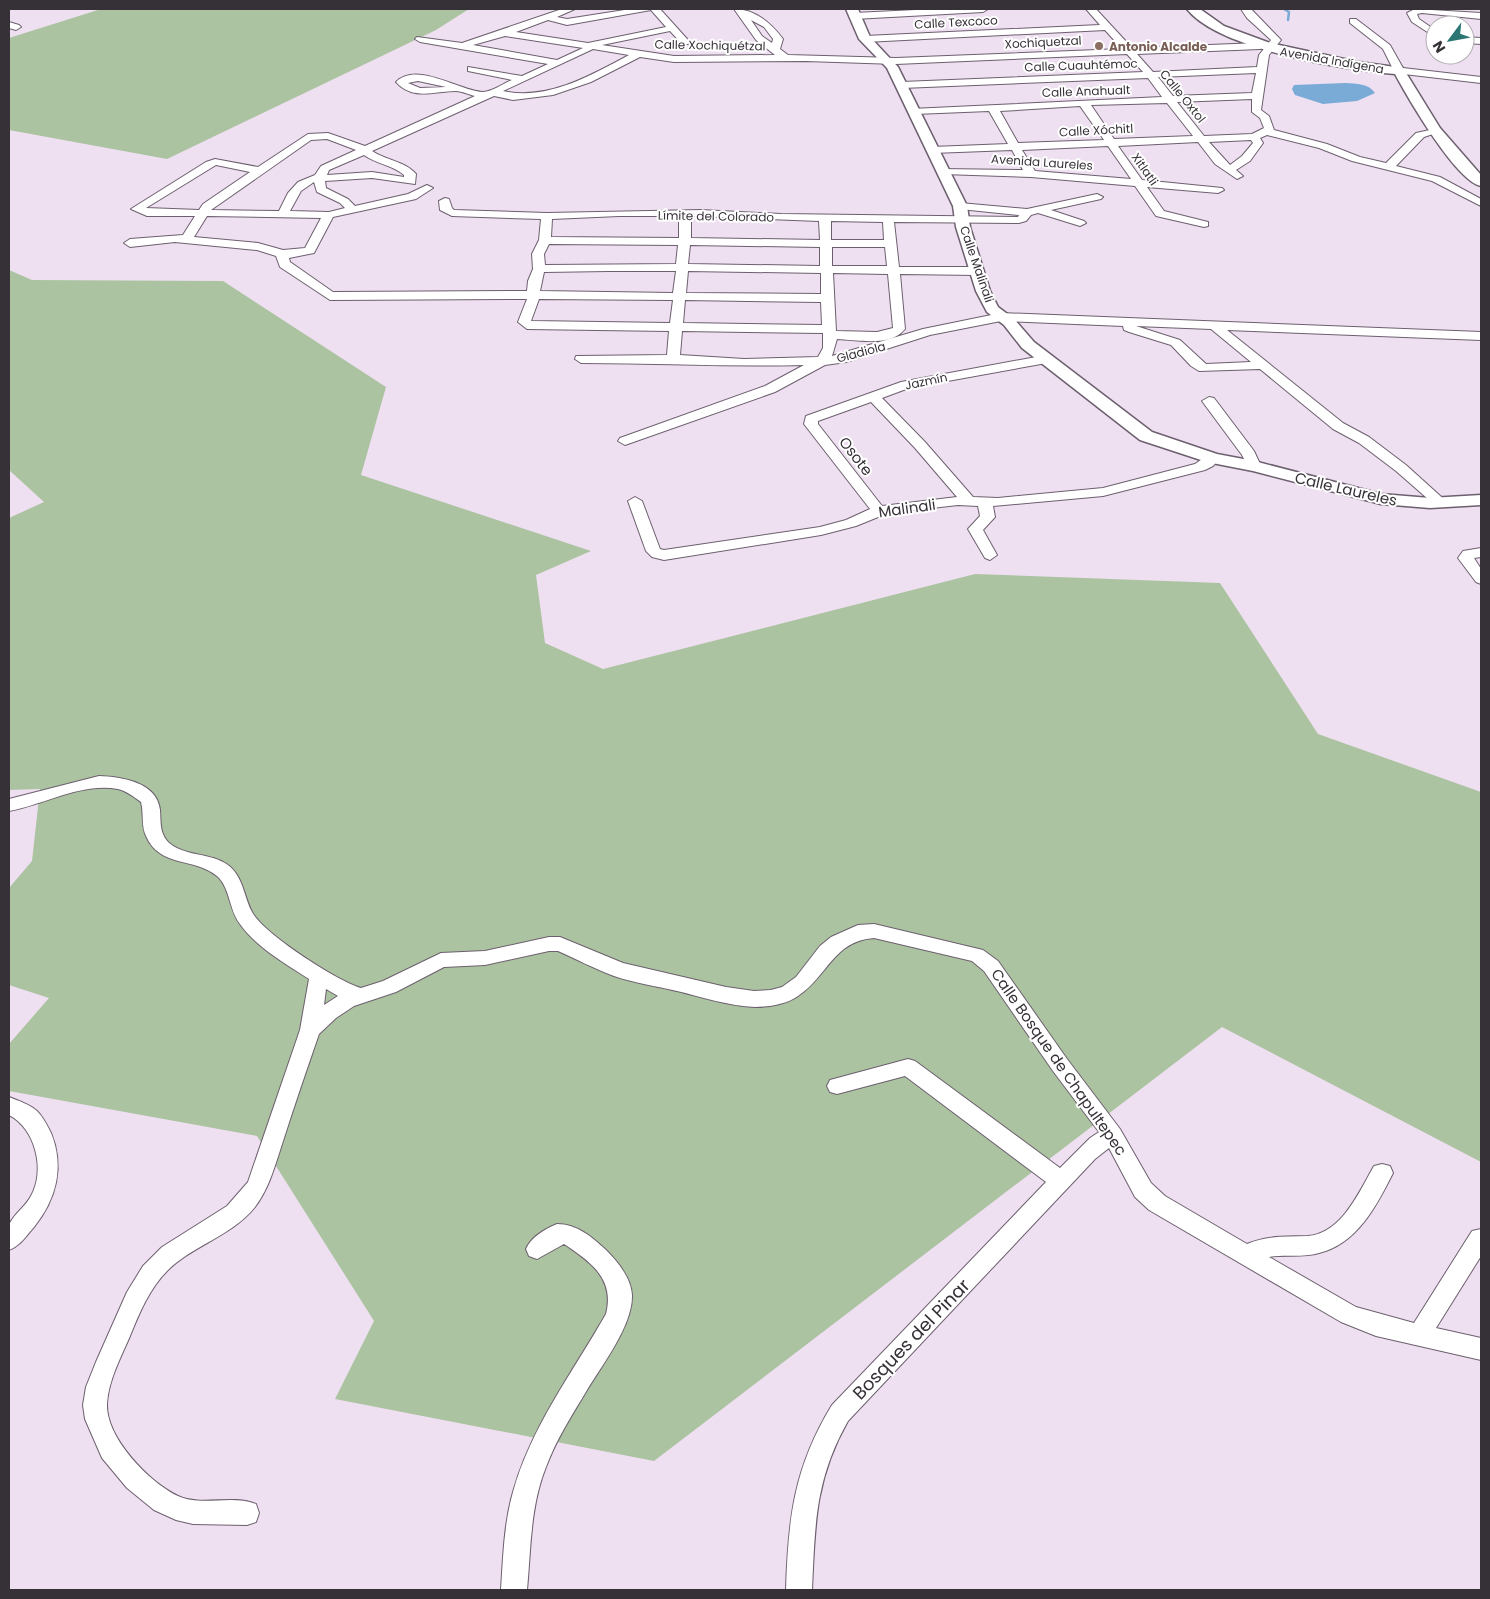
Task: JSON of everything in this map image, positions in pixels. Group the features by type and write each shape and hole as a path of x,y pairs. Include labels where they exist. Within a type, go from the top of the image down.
{"street":[{"path":"462,45 504,33 570,9"},
{"path":"547,18 567,22 647,9"},
{"path":"655,9 685,42"},
{"path":"739,9 759,38 785,58"},
{"path":"739,9 764,23 774,33 778,40 774,49"},
{"path":"853,12 983,9"},
{"name":"Calle Oxtol","path":"1091,9 1126,50 1150,74 1219,162 1233,172 1252,152 1261,134"},
{"name":"Avenida Indígena","path":"1193,9 1219,28 1268,44 1350,65 1481,80"},
{"path":"1246,9 1268,44 1264,55 1257,96 1257,112 1270,125 1261,134"},
{"path":"1425,27 1412,13 1415,11 1468,15"},
{"name":"Calle Malinali","path":"853,12 866,39 887,60 915,111 961,212 990,306 1028,345 1146,436 1213,458"},
{"path":"1353,20 1376,36 1392,53 1399,71 1435,130 1463,165 1481,182"},
{"name":"Calle Texcoco","path":"866,39 1108,27"},
{"path":"353,210 339,198 322,191 319,178 327,167 367,151 559,63 595,43 673,28"},
{"path":"752,28 774,33"},
{"name":"Calle Xochiquétzal","path":"504,33 674,59 785,58 887,60"},
{"path":"420,39 559,63"},
{"name":"Xochiquetzal","path":"887,60 1268,44"},
{"path":"456,88 506,95 550,94 638,54"},
{"path":"472,69 523,79"},
{"name":"Calle Cuauhtémoc","path":"902,85 1262,70"},
{"name":"Calle Anahualt","path":"915,111 1083,102 1257,96"},
{"name":"Xitlatli","path":"1083,102 1110,144 1160,214 1204,224"},
{"path":"992,107 1031,174"},
{"path":"1388,167 1420,135 1435,130"},
{"name":"Calle Xóchitl","path":"932,150 1110,144 1261,134 1441,181 1481,203"},
{"path":"187,239 207,206 296,144 313,135 331,136 367,151 378,160 407,170 410,174 408,181"},
{"path":"259,170 214,162 137,210 147,213 328,215 412,197 427,188"},
{"name":"Avenida Laureles","path":"942,171 1031,174 1218,190"},
{"path":"374,205 389,176"},
{"path":"283,215 291,196 304,182 319,178 389,176 427,188"},
{"name":"Límite del Colorado","path":"427,188 445,201 445,208 448,212 547,216 619,213 888,217 961,212 1020,220 1027,212 1097,196"},
{"path":"1040,210 1080,223"},
{"path":"130,243 168,238 187,239 258,247 282,254 295,254 310,250 328,215"},
{"path":"673,359 685,215"},
{"path":"547,216 545,240 538,254 539,269 534,281 534,295 524,322 529,326 830,332 878,336 903,334 900,325 889,244 888,217"},
{"path":"581,359 673,359 744,363 822,361 831,347 825,217"},
{"path":"545,240 889,244"},
{"path":"282,254 284,264 330,296 534,295 828,298"},
{"path":"539,269 681,268 827,271 978,271"},
{"name":"Gladiola","path":"625,441 770,389 822,361 841,359 903,334 927,332 1001,317 1116,320 1481,336"},
{"path":"1116,320 1134,330 1170,339 1184,348 1197,366 1204,368 1261,365"},
{"path":"1212,324 1338,426 1364,440 1401,468 1441,503"},
{"name":"Jazmín","path":"810,421 906,385 1047,359"},
{"path":"873,397 920,445 968,500"},
{"path":"1209,401 1249,454 1254,466"},
{"name":"Osote","path":"810,421 878,510"},
{"name":"Calle Laureles","path":"1213,458 1254,466 1381,499 1402,502 1441,503 1481,500"},
{"name":"Malinali","path":"635,501 653,550 660,555 821,531 851,523 878,510 968,500 984,501 1112,490 1200,467 1208,464 1213,458"},
{"path":"984,501 988,517 976,529 990,555"},
{"path":"1481,553 1468,554 1466,558 1481,579"},
{"path":"9,805 96,783 113,783 138,789 150,803 151,828 160,844 176,855 224,872 229,878 244,914 252,926 319,976 358,995"},
{"name":"Calle Bosque de Chapultepec","path":"310,1030 337,1006 358,995 389,987 441,960 485,958 555,944 619,970 726,995 754,999 772,998 789,992 803,982 827,951 838,942 858,932 874,932 976,955 986,961 1060,1066 1113,1135 1139,1183 1150,1198 1349,1315 1376,1325 1481,1349"},
{"path":"247,1513 187,1511 158,1499 110,1450 97,1420 95,1406 102,1373 135,1298 159,1263 182,1246 232,1218 251,1198 257,1186 310,1030 319,976"},
{"path":"837,1086 908,1068 1061,1181"},
{"path":"9,1106 26,1114 36,1124 45,1151 46,1165 42,1196 34,1210 9,1240"},
{"name":"Bosques del Pinar","path":"799,1590 805,1492 820,1448 829,1430 858,1394 1061,1181 1097,1144 1113,1135"},
{"path":"1248,1257 1253,1251 1262,1247 1303,1248 1318,1245 1332,1239 1351,1223 1382,1173"},
{"path":"514,1590 521,1514 532,1473 556,1417 617,1317 621,1299 620,1287 607,1266 567,1234 557,1234 537,1249"},
{"path":"1420,1334 1480,1238"}],"green space":[{"path":"101,9 469,9 436,30 167,159 9,130 9,38"},
{"path":"9,270 32,280 223,281 386,387 361,475 591,551 536,575 545,643 603,669 975,574 1220,583 1318,734 1481,792 1481,1162 1222,1027 654,1461 335,1399 374,1321 257,1136 9,1091 9,1044 49,998 9,985 9,888 32,861 40,789 9,790 9,518 44,502 9,470"}],"water":[{"path":"1345,83 1369,87 1375,93 1357,101 1323,104 1295,95 1292,89 1294,85"}],"waterway":[{"path":"1284,9 1289,12 1288,20"}],"place":[{"name":"Antonio Alcalde","path":"1099,46"}]}
